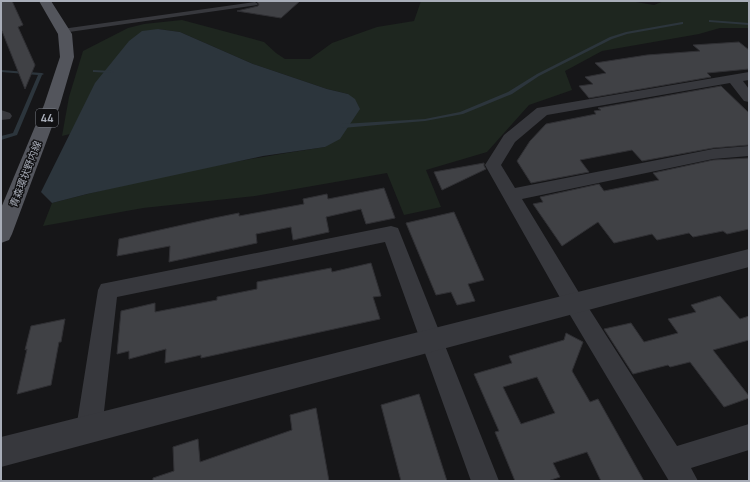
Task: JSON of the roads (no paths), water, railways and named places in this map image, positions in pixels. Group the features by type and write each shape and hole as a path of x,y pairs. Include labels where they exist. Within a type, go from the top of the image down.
{"main road":[{"name":"青森環状野内線","path":"1,234 52,105 67,57 64,34 46,1"}],"street":[{"path":"749,98 741,77 542,110 509,139 493,165 574,303 678,471 749,437"},
{"path":"510,195 713,154 749,151"},
{"path":"89,429 108,290 391,233 486,481"},
{"path":"1,452 749,258"}],"lane":[{"path":"62,30 255,4"}],"waterway":[{"path":"710,21 749,24"},
{"path":"342,126 425,120 461,113 510,93 538,75 611,38 626,33 682,23"},
{"path":"1,71 42,74"},
{"path":"94,71 112,72"},
{"path":"1,138 15,134 40,74"}]}
